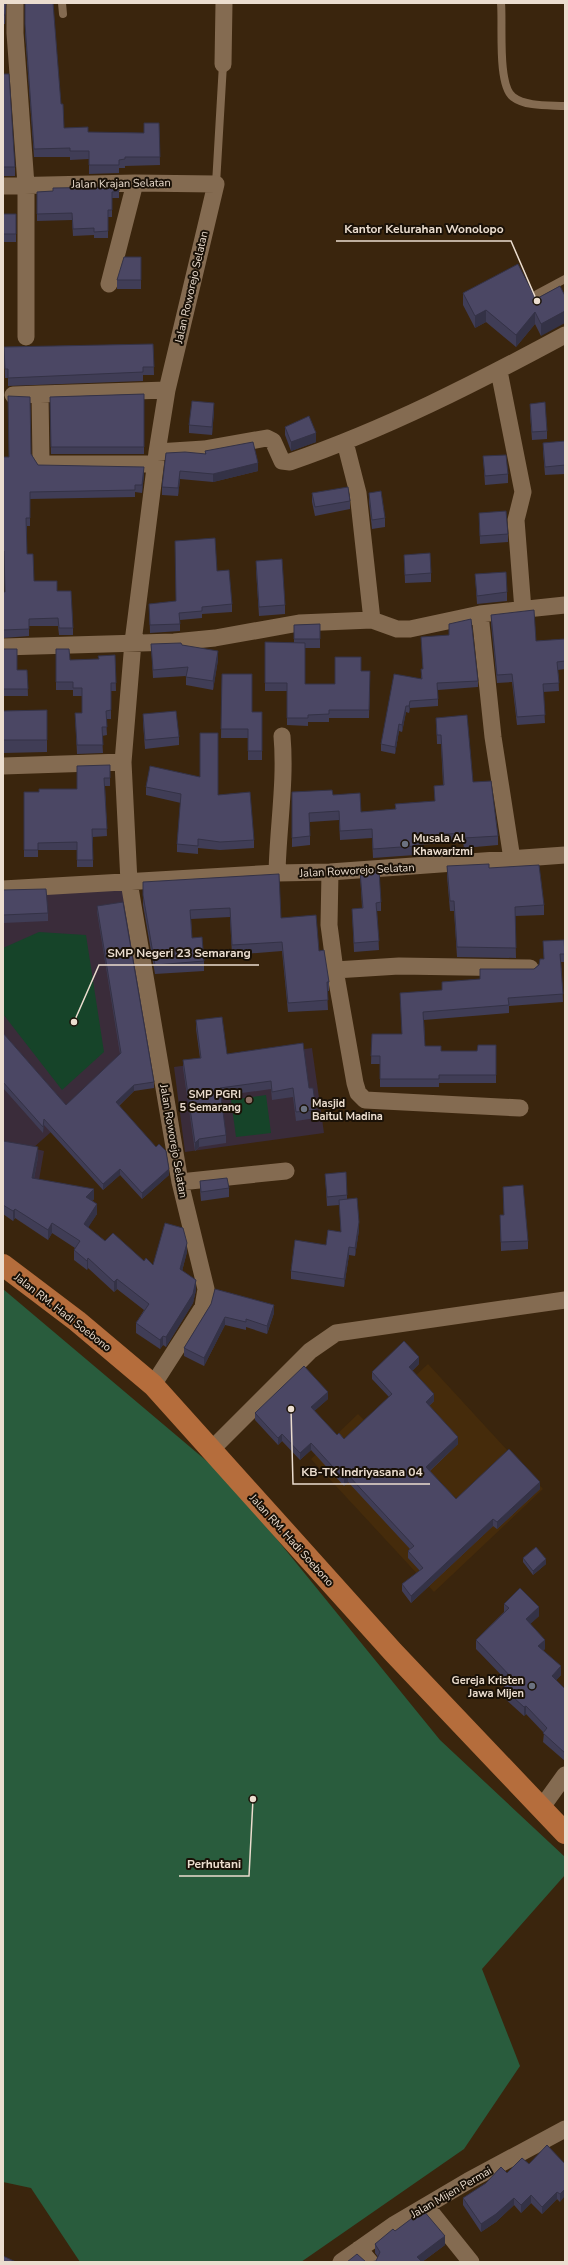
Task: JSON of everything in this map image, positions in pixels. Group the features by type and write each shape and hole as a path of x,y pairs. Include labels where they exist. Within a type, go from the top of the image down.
{"main road":[{"name":"Jalan RM. Hadi Soebono","path":"3,1265 77,1320 153,1385 393,1652 565,1832"}],"street":[{"path":"15,3 9,33 26,185 26,337"},
{"path":"223,64 224,3"},
{"path":"109,284 135,183"},
{"name":"Jalan Krajan Selatan","path":"3,186 135,183 216,184"},
{"name":"Jalan Roworejo Selatan","path":"153,1385 203,1307 206,1298 206,1289 180,1182 129,882 123,762 133,642 156,458 167,390 216,184"},
{"path":"40,394 41,461 43,464 156,458 266,438 273,441 282,461 286,463 344,442 408,415 499,371 565,335"},
{"path":"499,371 523,492 516,520 523,610"},
{"path":"14,395 167,390"},
{"path":"344,442 358,493 372,620"},
{"path":"3,647 174,642 215,638 299,623 372,620 397,629 410,629 480,614 565,605"},
{"path":"480,614 493,737 512,859"},
{"path":"276,873 279,812 283,783 282,736"},
{"path":"3,766 123,762"},
{"name":"Jalan Roworejo Selatan","path":"3,889 276,873 330,872 565,855"},
{"path":"330,872 329,925 335,970 358,1093 365,1100 520,1108"},
{"path":"335,970 399,966 530,968"},
{"path":"180,1182 286,1171"},
{"path":"212,1449 310,1351 336,1334 565,1300"},
{"path":"542,1807 565,1776"},
{"name":"Jalan Mijen Permai","path":"341,2262 364,2256 426,2206 468,2181 565,2129"},
{"path":"426,2206 471,2262"}],"lane":[{"path":"62,3 62,14"},
{"path":"501,3 505,84 513,97 527,102 565,106"},
{"path":"216,184 223,64"},
{"path":"537,294 565,279"}],"shaded area":[{"path":"125,881 151,1060 123,1066 112,1063 70,1101 77,1109 33,1148 44,1151 38,1186 3,1179 3,891"},
{"name":"SMP PGRI 5 Semarang","path":"312,1048 324,1133 185,1152 174,1067"},
{"path":"428,1364 543,1489 434,1592 311,1459 358,1414 366,1422"}],"green space":[{"path":"39,932 86,935 104,1052 62,1090 3,1014 3,948"},
{"path":"266,1095 271,1133 236,1137 231,1100"},
{"path":"3,1289 228,1479 440,1740 565,1857 565,1875 482,1969 520,2066 464,2149 301,2262 80,2262 31,2188 3,2182"}],"building":[{"path":"3,3 6,3 5,15 3,15"},
{"path":"25,3 53,3 64,128 88,127 88,132 144,133 144,123 159,123 160,157 125,157 125,159 119,160 119,165 89,165 89,151 70,151 70,148 34,149 25,24"},
{"path":"3,74 9,74 15,167 3,167"},
{"path":"119,187 119,191 112,192 112,210 108,210 108,231 94,232 94,228 73,229 72,213 37,214 37,192 53,191 53,188"},
{"path":"3,214 16,214 16,234 3,234"},
{"path":"124,257 141,257 141,280 117,280"},
{"path":"518,264 536,299 560,286 565,296 565,311 541,324 535,312 516,335 486,310 475,316 463,293"},
{"path":"153,344 154,367 143,367 143,372 8,378 8,369 5,369 4,347"},
{"path":"144,394 144,447 51,447 50,397"},
{"path":"8,396 30,397 31,454 38,465 144,467 142,485 135,485 135,490 30,492 30,518 26,518 27,554 33,554 34,581 57,581 57,591 71,591 73,628 59,628 58,618 29,619 29,629 3,630 3,592 5,592 3,551 3,457 9,457"},
{"path":"192,401 214,403 212,427 189,425"},
{"path":"545,402 547,431 532,432 530,404"},
{"path":"309,416 316,433 291,442 285,427"},
{"path":"565,441 565,465 545,467 543,443"},
{"path":"253,442 258,463 213,474 180,471 178,488 162,487 166,453 185,452 206,454 205,451"},
{"path":"506,455 508,474 485,476 483,456"},
{"path":"348,487 350,501 315,507 312,493"},
{"path":"381,491 385,518 372,520 369,493"},
{"path":"506,511 508,534 480,536 479,513"},
{"path":"215,538 217,571 229,570 232,604 202,607 202,611 179,613 180,624 150,625 149,604 176,601 175,541"},
{"path":"430,553 431,573 405,575 404,555"},
{"path":"282,559 285,605 259,607 256,561"},
{"path":"506,572 507,592 477,596 475,574"},
{"path":"534,610 536,641 565,639 565,661 557,662 559,683 543,684 545,715 517,717 512,674 497,675 491,615"},
{"path":"471,619 478,681 437,683 438,699 410,701 409,706 406,706 402,725 399,724 395,747 381,744 394,674 422,679 421,669 423,669 421,637 449,635 449,624"},
{"path":"320,624 320,639 294,639 294,625"},
{"path":"265,642 305,643 305,684 335,684 335,657 361,657 361,671 370,671 369,710 329,710 329,714 308,715 308,718 287,718 287,683 265,683"},
{"path":"181,643 182,645 218,651 213,681 186,677 188,667 153,670 151,644"},
{"path":"3,649 17,649 17,670 27,670 28,689 3,689"},
{"path":"56,649 69,649 70,660 99,659 98,656 115,655 116,683 111,683 111,710 106,711 107,727 102,727 103,745 77,745 75,713 82,713 82,688 73,688 73,682 56,682"},
{"path":"222,674 252,674 252,712 262,712 262,751 248,751 248,729 221,729"},
{"path":"47,710 47,740 3,740 3,711"},
{"path":"176,711 179,737 145,740 143,714"},
{"path":"467,715 473,782 491,781 498,836 464,838 463,833 415,836 415,846 373,849 372,829 340,831 339,811 309,813 310,836 292,838 292,792 332,790 333,795 360,793 361,812 396,809 395,804 435,801 434,786 444,785 441,735 437,735 436,718"},
{"path":"200,733 218,733 218,795 250,792 254,840 220,842 198,839 198,846 177,844 181,794 146,787 150,766 200,777"},
{"path":"110,765 110,778 104,778 107,829 92,829 93,860 77,860 77,842 38,843 38,850 24,850 24,792 39,792 39,789 77,789 77,766"},
{"path":"489,864 489,868 539,865 544,905 515,907 516,948 457,947 454,901 450,901 447,866"},
{"path":"379,870 381,902 376,903 379,941 354,943 352,909 363,908 360,871"},
{"path":"279,874 281,918 316,915 319,951 324,950 329,982 327,982 328,1000 288,1003 282,942 232,945 230,908 190,910 192,938 202,937 204,961 155,965 143,895 143,882"},
{"path":"46,889 48,913 3,915 3,890"},
{"path":"123,902 154,1082 134,1085 116,1102 156,1147 159,1144 166,1151 169,1169 142,1193 120,1169 103,1184 44,1119 43,1127 3,1082 3,1033 66,1105 121,1053 97,906"},
{"path":"564,940 565,954 560,954 563,994 508,998 509,1005 423,1012 425,1046 441,1046 441,1051 477,1051 478,1045 496,1045 496,1075 439,1075 439,1079 380,1079 380,1056 371,1056 372,1034 402,1034 400,993 442,990 442,982 480,979 480,969 534,969 539,965 540,959 544,959 543,941"},
{"path":"222,1017 227,1054 303,1043 309,1088 313,1088 316,1110 296,1112 293,1088 272,1092 271,1081 220,1088 226,1135 199,1139 195,1143 183,1060 201,1058 196,1020"},
{"path":"3,1141 38,1147 32,1178 94,1189 86,1197 97,1204 84,1224 105,1241 113,1233 144,1261 146,1258 153,1265 165,1223 183,1228 187,1243 180,1269 196,1280 193,1294 166,1337 163,1336 160,1340 136,1323 149,1304 117,1279 114,1282 88,1258 87,1261 74,1250 80,1241 52,1223 48,1230 15,1209 13,1211 3,1205"},
{"path":"346,1172 347,1195 327,1197 325,1174"},
{"path":"227,1178 229,1188 201,1192 200,1181"},
{"path":"523,1185 528,1241 501,1242 500,1215 504,1215 503,1187"},
{"path":"357,1198 359,1222 355,1248 349,1247 344,1279 291,1271 295,1240 326,1245 328,1230 341,1232 339,1200"},
{"path":"215,1289 274,1305 267,1326 246,1319 246,1322 225,1317 204,1358 184,1348 211,1304"},
{"path":"404,1341 419,1357 409,1367 434,1394 426,1402 458,1437 426,1467 456,1499 509,1449 540,1482 497,1522 493,1519 411,1596 402,1584 423,1568 408,1551 414,1546 348,1475 344,1479 311,1443 300,1453 282,1434 278,1438 255,1413 304,1366 328,1392 311,1407 337,1435 339,1433 344,1439 392,1394 372,1372"},
{"path":"536,1547 546,1559 533,1571 523,1558"},
{"path":"520,1588 539,1607 526,1619 545,1640 538,1646 561,1666 552,1676 565,1689 565,1753 543,1733 547,1728 526,1706 524,1707 503,1688 512,1678 476,1640 509,1608 504,1604"},
{"path":"547,2145 565,2164 565,2189 560,2194 557,2192 542,2207 531,2195 521,2205 514,2198 496,2214 481,2224 463,2198 486,2183 501,2167 507,2173 522,2158 529,2164"},
{"path":"423,2210 445,2236 417,2257 422,2262 370,2262 376,2261 380,2252 375,2244 393,2229 395,2231"},
{"path":"357,2254 366,2262 347,2262"},
{"path":"3,2256 16,2262 3,2262"}],"place":[{"name":"Kantor Kelurahan Wonolopo","path":"537,301"},
{"name":"Musala Al Khawarizmi","path":"405,844"},
{"name":"SMP Negeri 23 Semarang","path":"74,1022"},
{"name":"SMP PGRI 5 Semarang","path":"249,1100"},
{"name":"Masjid Baitul Madina","path":"304,1109"},
{"name":"KB-TK Indriyasana 04","path":"291,1409"},
{"name":"Gereja Kristen Jawa Mijen","path":"532,1686"},
{"name":"Perhutani","path":"253,1799"}]}
